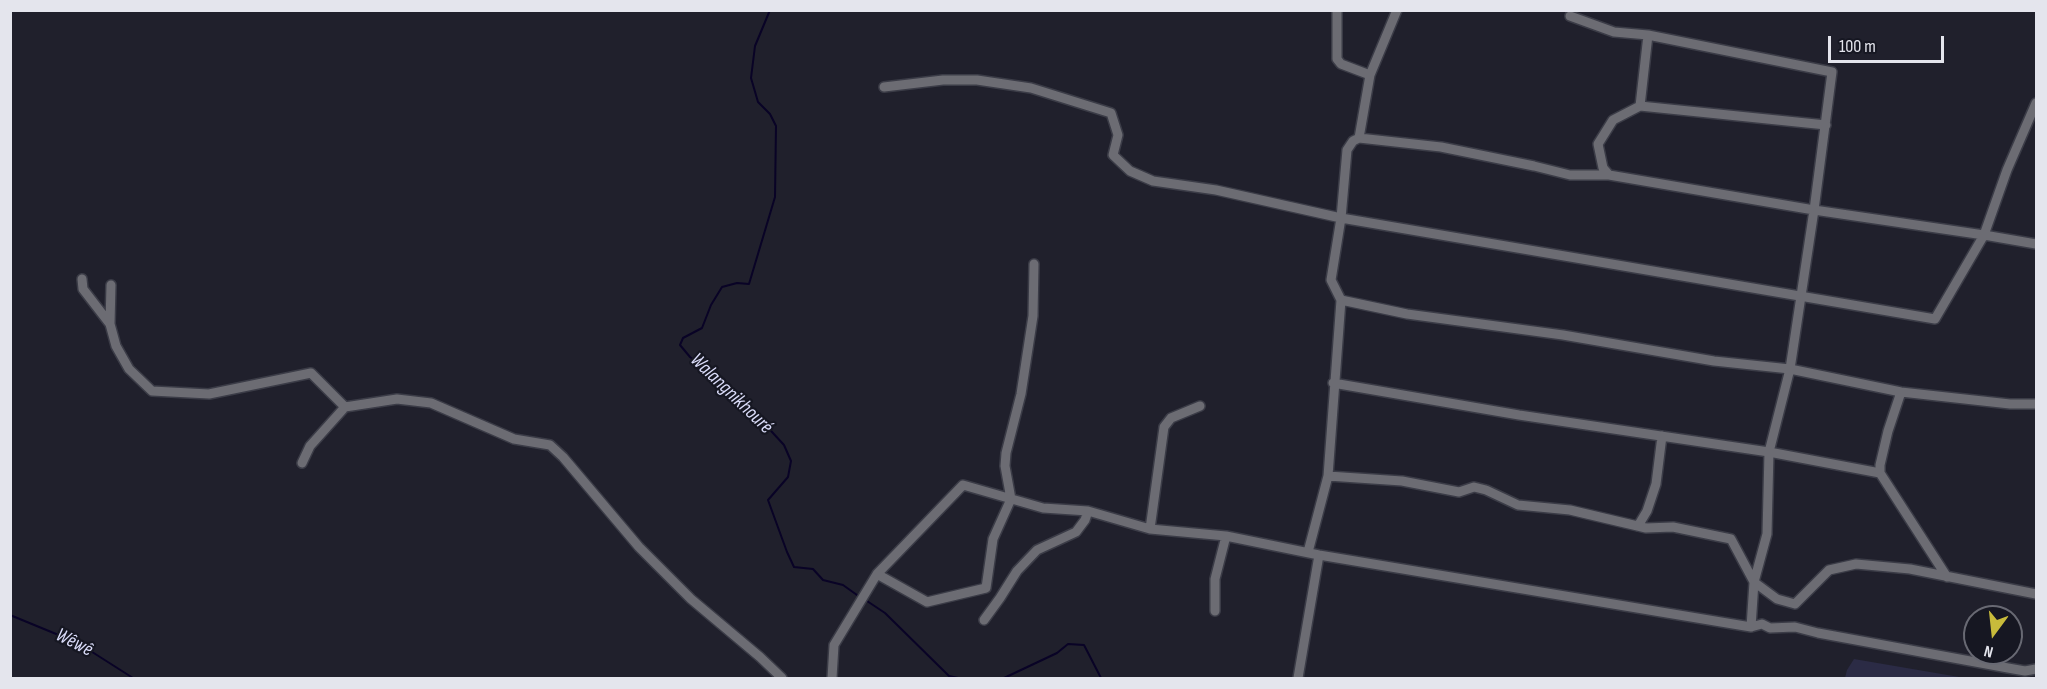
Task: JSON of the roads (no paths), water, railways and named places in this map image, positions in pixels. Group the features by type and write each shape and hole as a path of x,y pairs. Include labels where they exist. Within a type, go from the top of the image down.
{"street":[{"path":"1337,10 1337,59 1341,64 1370,75"},
{"path":"1359,138 1370,75 1397,10"},
{"path":"1570,16 1614,32 1648,35 1832,72 1802,297 1790,369 1769,452 1767,534 1754,582 1751,627"},
{"path":"1640,106 1648,35"},
{"path":"884,87 943,80 976,80 1031,88 1111,113 1118,135 1113,155 1130,171 1153,181 1216,190 1341,218 1935,319 1984,235 2007,170 2037,104"},
{"path":"1609,175 1603,168 1598,144 1613,120 1640,106 1826,124"},
{"path":"1308,552 1328,476 1333,383 1341,300 1332,280 1341,218 1347,150 1353,141 1359,138 1450,149 1570,175 1609,175 1814,210 2037,244"},
{"path":"877,574 927,602 986,588 993,539 1011,499 1005,466 1006,453 1021,394 1033,316 1034,264"},
{"path":"82,279 83,289 110,324"},
{"path":"111,285 110,324 116,346 129,369 152,391 209,394 311,373 345,407"},
{"path":"1341,300 1407,314 1563,335 1714,361 1790,369 1901,392 2010,404 2037,404"},
{"path":"1333,383 1520,415 1769,452 1880,473"},
{"path":"1901,392 1888,431 1880,473 1947,577"},
{"path":"302,463 310,446 345,407 397,399 431,403 514,439 550,445 563,457 639,548 691,599 783,678"},
{"path":"1150,529 1164,427 1171,418 1200,406"},
{"path":"1638,526 1647,510 1656,484 1662,436"},
{"path":"1328,476 1402,480 1459,492 1474,487 1518,505 1570,510 1638,526 1673,527 1731,539 1754,582 1778,599 1795,604 1829,570 1856,564 1911,569 2037,594"},
{"path":"832,678 834,645 877,574 963,485 1043,508 1088,511 1150,529 1226,536 1319,555 1751,627 1762,624 1770,628 1795,627 2007,668 2025,671 2037,669"},
{"path":"984,620 1017,571 1037,550 1076,532 1085,520 1088,511"},
{"path":"1215,611 1215,579 1226,536"},
{"path":"1298,678 1319,555"}],"waterway":[{"name":"Walangnikhouré","path":"770,10 755,46 751,78 758,102 770,114 776,126 775,197 749,284 737,283 722,287 711,305 702,328 683,338 680,345 690,357 725,384 749,407 784,445 791,461 788,477 768,500 794,567 813,569 823,580 843,585 857,595"},
{"name":"Walangnikhouré","path":"867,601 885,613 949,676 958,678"},
{"name":"Wêwê","path":"10,615 78,643 133,678"},
{"name":"Walangnikhouré","path":"1004,678 1057,653 1068,644 1084,645 1101,678"}]}
